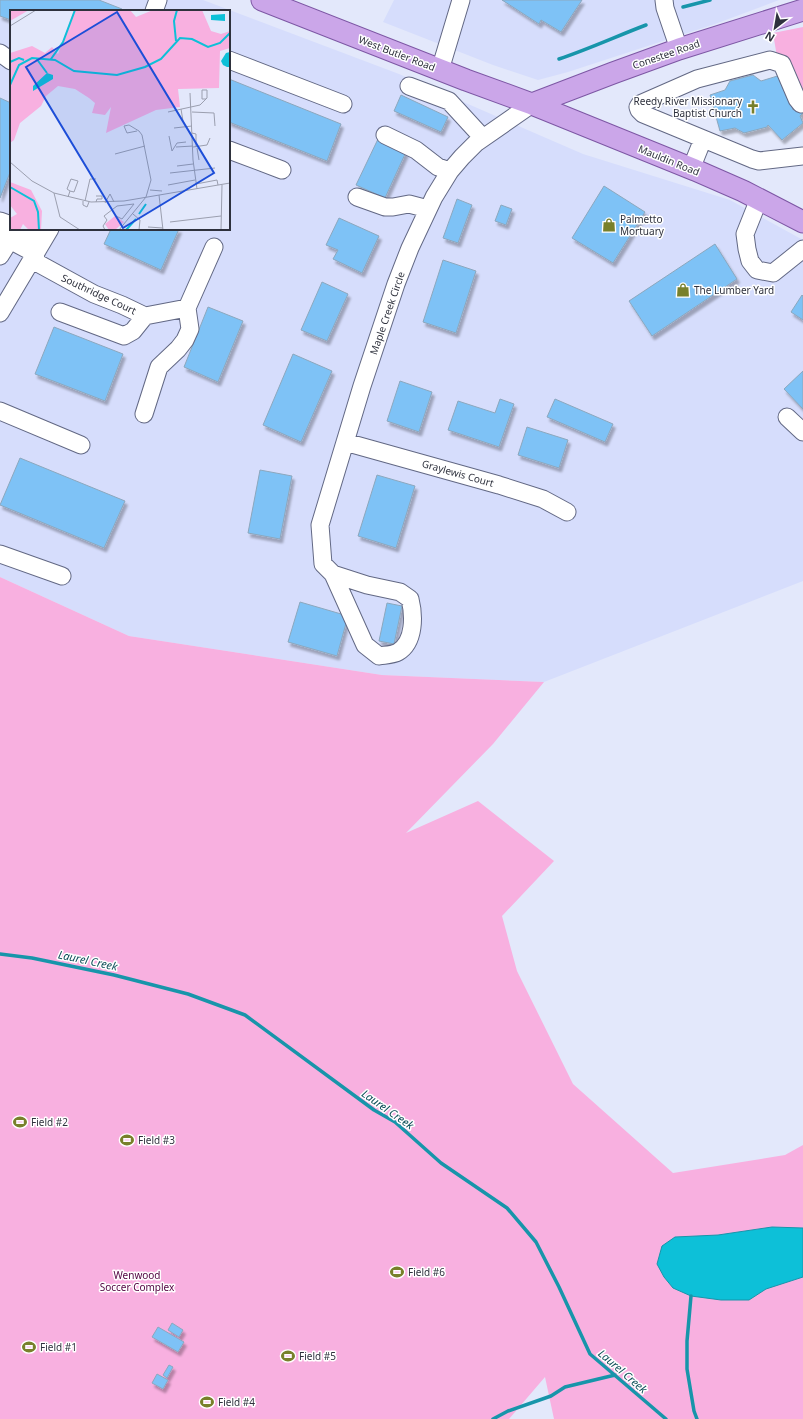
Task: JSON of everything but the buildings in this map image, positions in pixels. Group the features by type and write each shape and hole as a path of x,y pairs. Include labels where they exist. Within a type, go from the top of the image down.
{"main road":[{"name":"West Butler Road","path":"262,0 448,73 532,104"},
{"name":"Conestee Road","path":"532,104 680,49 803,10"},
{"name":"Mauldin Road","path":"532,104 691,169 759,199 803,222"}],"street":[{"path":"446,100 448,73 461,0"},
{"path":"664,0 665,8 680,49"},
{"path":"0,53 10,60"},
{"path":"230,60 343,104"},
{"path":"801,104 797,99 782,64 770,60 697,79 640,104 638,107 643,114 759,161 803,156"},
{"path":"409,86 446,100 455,106 483,138"},
{"name":"Maple Creek Circle","path":"328,569 320,525 396,284 410,248 434,197 450,171 462,157 483,138 532,104"},
{"path":"385,135 416,150 438,167 450,171"},
{"path":"691,169 703,139"},
{"path":"230,150 282,170"},
{"path":"357,197 385,207 409,204 428,209"},
{"path":"759,199 745,234 750,261 757,270 773,273 803,249"},
{"name":"Southridge Court","path":"0,221 10,232 41,246 94,294 145,316"},
{"path":"0,256 10,232"},
{"path":"0,313 41,246"},
{"path":"144,414 159,366 178,349 185,340 190,329 187,308 214,247"},
{"path":"60,312 124,336 133,331 145,316 187,308"},
{"path":"0,411 81,445"},
{"path":"787,417 803,432"},
{"name":"Graylewis Court","path":"345,442 499,485 543,499 567,512"},
{"path":"0,554 62,576"},
{"path":"328,569 367,585 400,592 410,599 412,610 411,632 407,643 398,653 379,656 365,645 328,569"}],"shaded area":[{"path":"0,0 203,0 229,10 10,10 10,230 230,230 230,10 399,74 583,154 730,200 803,240 803,581 544,682 382,675 129,636 0,577"},
{"path":"394,0 779,0 715,24 568,72 538,80 493,65 383,22"}],"green space":[{"path":"803,27 803,99 777,57 773,33"},
{"name":"Wenwood Soccer Complex","path":"0,577 129,636 382,675 544,682 493,744 406,833 478,801 554,861 502,916 517,971 573,1084 673,1173 785,1155 803,1145 803,1419 554,1419 545,1377 509,1419 0,1419"}],"water":[{"path":"772,1227 803,1228 803,1277 766,1289 749,1300 721,1300 691,1296 673,1288 664,1277 657,1264 662,1246 675,1237 718,1235"}],"waterway":[{"path":"683,7 710,0"},
{"path":"559,59 646,25"},
{"name":"Laurel Creek","path":"0,954 32,958 114,975 188,994 245,1015 374,1110 395,1122 441,1163 507,1208 536,1242 590,1354 666,1419"},
{"path":"691,1296 687,1341 687,1369 694,1411 697,1419"},
{"path":"493,1419 508,1411 551,1396 565,1387 615,1375"}],"place":[{"name":"Reedy River Missionary Baptist Church","path":"753,107"},
{"name":"Palmetto Mortuary","path":"609,225"},
{"name":"The Lumber Yard","path":"683,290"},
{"name":"Field #2","path":"20,1122"},
{"name":"Field #3","path":"127,1140"},
{"name":"Field #6","path":"397,1272"},
{"name":"Field #1","path":"29,1347"},
{"name":"Field #5","path":"288,1356"},
{"name":"Field #4","path":"207,1402"}]}
